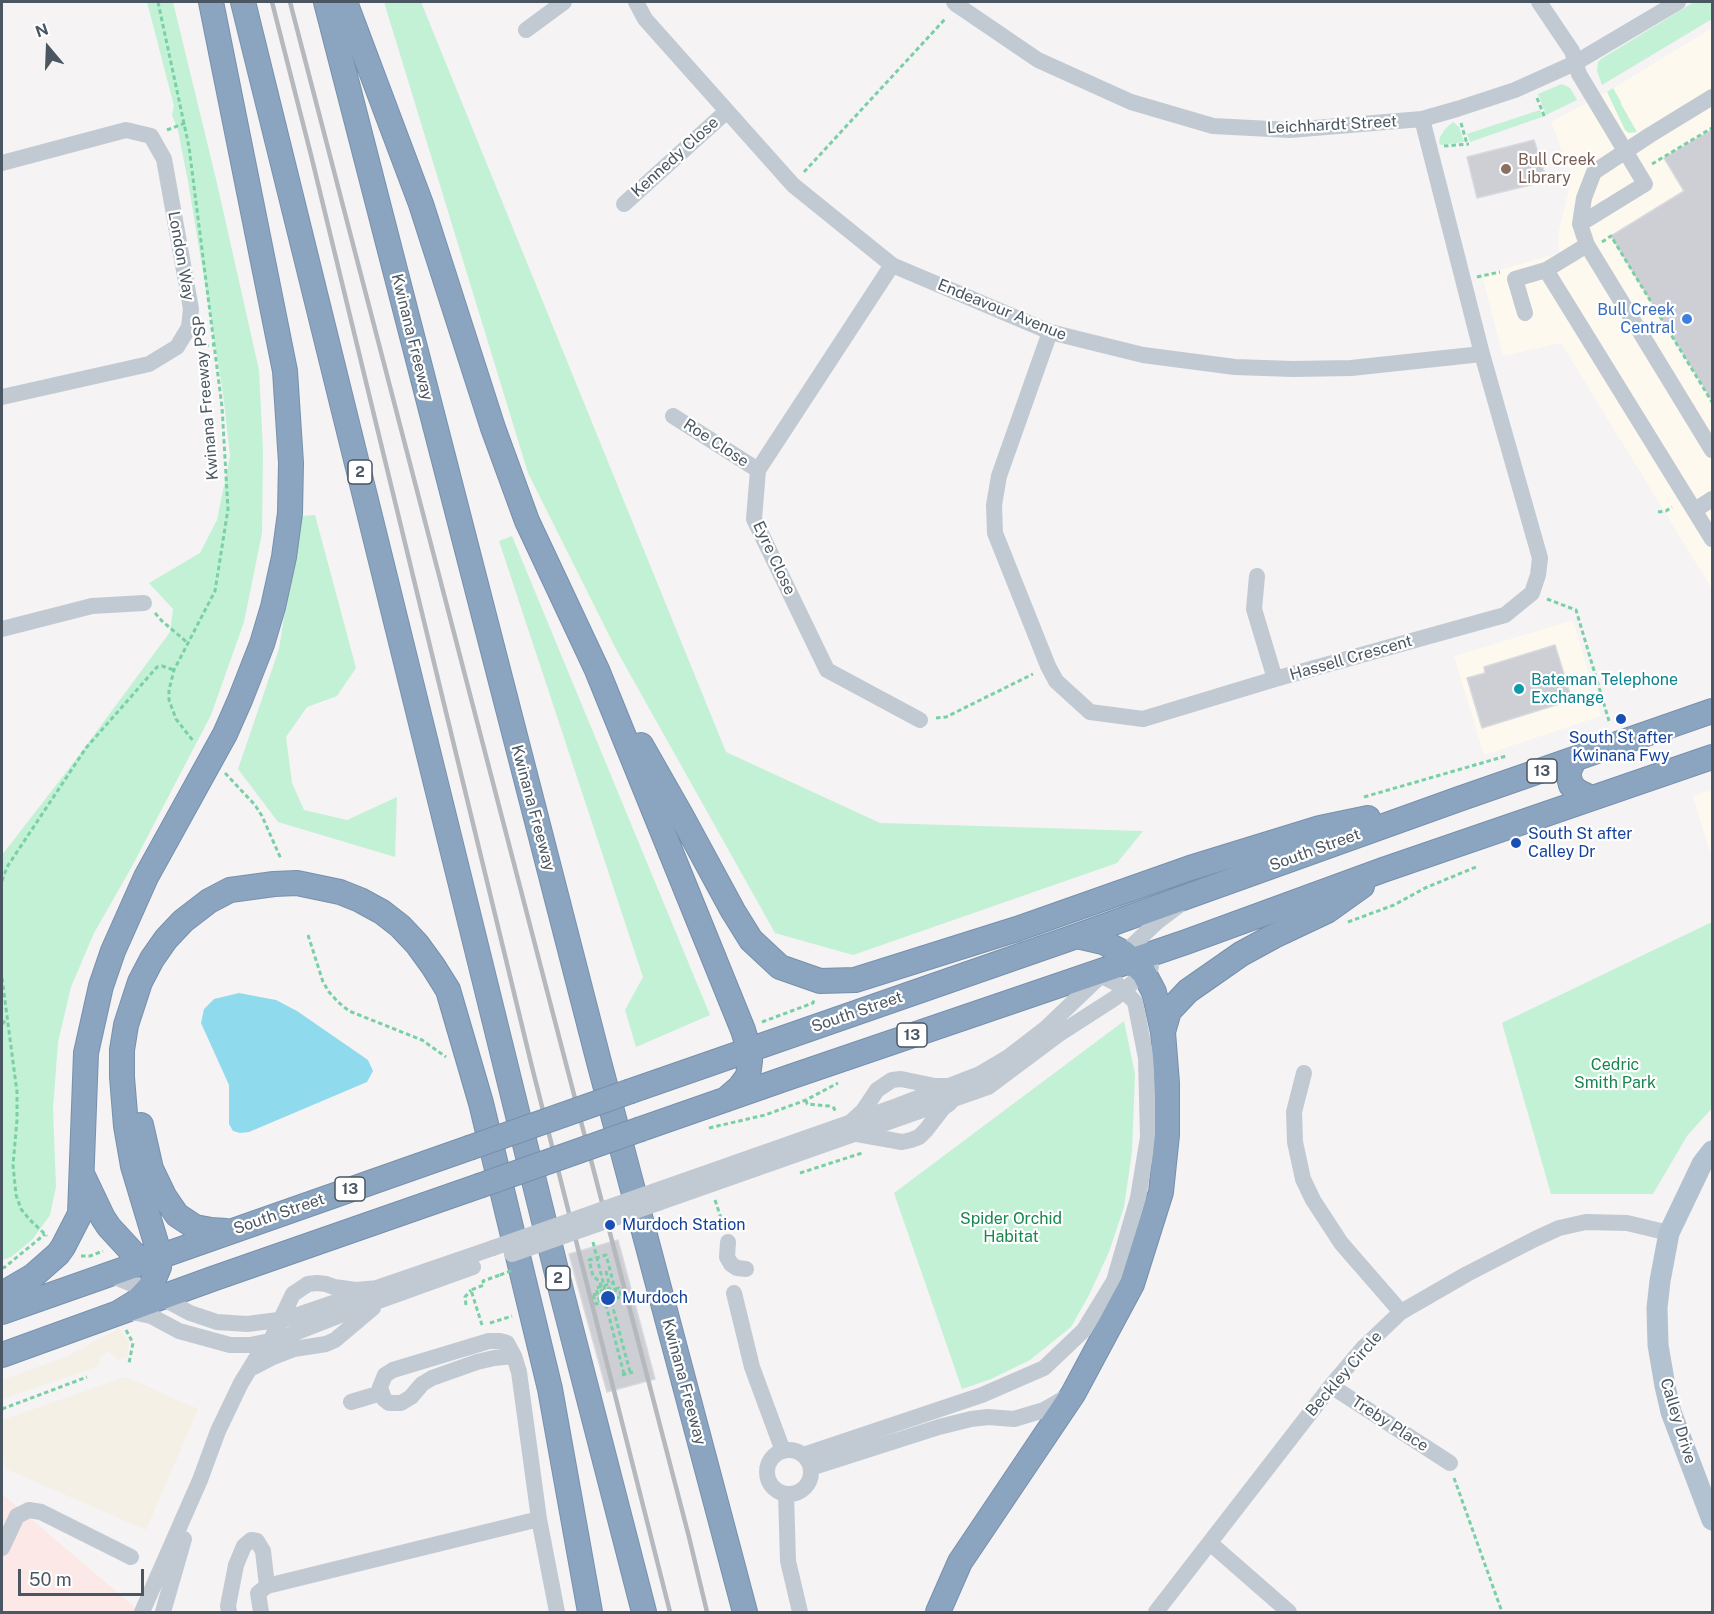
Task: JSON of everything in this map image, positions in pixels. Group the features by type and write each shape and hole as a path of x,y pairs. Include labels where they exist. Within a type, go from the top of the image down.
{"highway":[{"path":"2,1294 33,1276 58,1254 54,1241 80,1214 86,1053 101,986 113,951 146,876 225,734 240,700 262,644 284,557 290,513 291,463 285,370 211,2"},
{"name":"2","path":"243,2 555,1264 644,1612"},
{"name":"Kwinana Freeway","path":"326,2 596,1051 745,1612"},
{"path":"345,2 421,204 500,449 527,521 597,670 743,1030 749,1050 748,1076 740,1087 725,1100"},
{"path":"597,670 751,940 780,968 820,981 855,980 1017,929 1190,868 1320,828 1459,799"},
{"name":"South Street","path":"2,1312 94,1267 154,1261 232,1231 1713,711"},
{"name":"13","path":"2,1355 118,1313 154,1294 216,1278 725,1100 1125,973 1186,942 1383,870 1713,757"},
{"path":"1574,760 1568,772 1571,785 1591,798"},
{"path":"1163,1032 1168,1011 1188,991 1241,954 1327,911 1383,870"},
{"path":"154,1294 151,1286 154,1261 133,1167 126,1126 122,1077 122,1050 126,1025 140,982 152,959 183,921 209,901 230,890 297,883 329,889 360,900 382,912 400,926 428,958 448,990 481,1103 550,1389 590,1612"},
{"path":"938,1612 960,1562 1073,1394 1132,1284 1161,1192 1167,1125 1167,1083 1163,1032 1154,992 1125,973 1103,942 1077,936"},
{"path":"132,1005 132,1063 139,1116 151,1168 164,1196 177,1215 195,1227 232,1231"},
{"path":"82,1173 103,1218 134,1253 154,1261 177,1275 216,1278"}],"main road":[{"name":"Calley Drive","path":"1713,1151 1702,1164 1669,1233 1657,1308 1658,1345 1671,1412 1713,1520"}],"street":[{"path":"526,30 564,2"},
{"name":"Endeavour Avenue","path":"636,2 645,19 793,185 892,265 1050,332 1143,355 1236,367 1351,368 1482,354"},
{"path":"1539,2 1572,51 1579,74 1590,95 1645,184 1580,224"},
{"name":"Leichhardt Street","path":"956,3 1038,60 1131,102 1213,126 1290,130 1422,119 1515,90 1575,63 1678,2"},
{"path":"1713,97 1594,172 1584,198 1580,224 1582,236 1587,245 1713,450"},
{"name":"Kennedy Close","path":"624,204 727,111"},
{"path":"1422,119 1482,354 1540,558 1539,575 1532,593"},
{"name":"London Way","path":"2,163 126,130 151,136 164,159 191,309 189,327 177,347 149,364 2,398"},
{"path":"1525,313 1515,279 1546,270 1587,245"},
{"name":"Eyre Close","path":"892,265 758,470 754,519 827,670 920,720"},
{"path":"1546,270 1713,539"},
{"name":"Hassell Crescent","path":"1050,332 999,476 994,505 995,533 1056,681 1090,711 1143,719 1275,679 1506,615 1532,593"},
{"name":"Roe Close","path":"673,416 758,470"},
{"path":"1695,510 1713,499"},
{"path":"1257,576 1254,609 1275,679"},
{"path":"2,629 92,606 148,607"},
{"path":"94,1267 190,1313 217,1322 247,1324 286,1321 342,1300 380,1294 497,1261 657,1197 955,1091 1007,1058 1050,1024 1125,973 1166,926 1219,885"},
{"path":"852,1128 893,1141 902,1142 919,1137 928,1102 935,1086 955,1091 988,1087 1059,1034 1115,998 1125,973"},
{"path":"807,1461 859,1437 982,1395 1044,1368 1084,1330 1114,1281 1138,1198 1148,1137 1146,1058 1125,973"},
{"path":"1304,1073 1294,1112 1295,1142 1303,1179 1313,1200 1341,1243 1401,1312"},
{"path":"893,1141 885,1137 873,1121 870,1106 877,1090 892,1080 910,1080 928,1102"},
{"path":"852,1128 873,1098"},
{"name":"Beckley Circle","path":"1156,1612 1331,1386 1364,1347 1401,1312 1467,1274 1559,1228 1586,1222 1627,1223 1669,1233"},
{"path":"728,1242 727,1257 731,1264 737,1268 746,1269"},
{"path":"247,1324 272,1310 308,1284 326,1284 342,1300 349,1318 341,1334"},
{"path":"342,1300 356,1290 380,1294"},
{"path":"734,1293 752,1366 783,1451"},
{"path":"142,1612 200,1480 218,1431 248,1371 286,1321 293,1294"},
{"path":"248,1371 273,1357 294,1349 335,1340 380,1294"},
{"path":"118,1313 151,1316 179,1331 230,1345 269,1342 313,1345"},
{"path":"286,1321 300,1341 313,1345"},
{"path":"514,1356 477,1362 432,1378 401,1403 389,1403 381,1393 381,1382 389,1372 489,1341 507,1343 514,1356 519,1372 539,1519 557,1612"},
{"name":"Treby Place","path":"1331,1386 1450,1463"},
{"path":"351,1402 381,1393"},
{"path":"807,1461 879,1447 971,1419 988,1417 1014,1419 1044,1410 1073,1394"},
{"path":"859,1437 866,1445 879,1447"},
{"path":"783,1451 797,1451 807,1461 809,1482 800,1492 786,1494 773,1488 768,1481 767,1466 783,1451"},
{"path":"163,1612 200,1480"},
{"path":"786,1494 788,1561 800,1612"},
{"path":"2,1548 17,1516 29,1510 41,1512 131,1557"},
{"path":"261,1612 258,1593 267,1586 539,1519"},
{"path":"230,1612 228,1606 237,1564 244,1546 251,1540 257,1541 263,1551 267,1586"},
{"path":"1210,1543 1289,1612"}],"path":[{"name":"Kwinana Freeway PSP","path":"158,2 189,147 222,407 228,509 215,591 174,670 169,690 172,710 181,727 194,742"},
{"path":"793,185 956,3"},
{"path":"1537,98 1545,118"},
{"path":"1649,166 1713,128"},
{"path":"1428,147 1469,144"},
{"path":"1611,236 1713,402"},
{"path":"1464,280 1521,267 1523,276"},
{"path":"1658,512 1666,511 1674,506"},
{"path":"1532,593 1576,610 1609,720"},
{"path":"148,607 189,644"},
{"path":"2,881 7,867 86,748 157,667 162,666 174,670"},
{"path":"920,720 946,717 1048,666"},
{"path":"224,773 255,805 281,859"},
{"path":"2,978 17,1092 13,1165 16,1195 21,1209 30,1220 54,1241 84,1257 94,1267"},
{"path":"761,1023 813,1003 818,993"},
{"path":"2,1024 7,1019"},
{"path":"806,1100 807,1104 829,1106 835,1111"},
{"path":"715,1200 722,1222"},
{"path":"2,1268 54,1241"},
{"path":"594,1247 602,1290"},
{"path":"602,1290 596,1274 606,1271 611,1287 616,1293 612,1304 631,1372 623,1374 606,1305 600,1282 593,1276 589,1260 606,1255 611,1287"},
{"path":"466,1305 465,1296 471,1290 484,1285 483,1281 497,1261"},
{"path":"611,1287 602,1290 593,1295 596,1304 600,1303 598,1295 596,1288 602,1290 611,1287"},
{"path":"471,1290 478,1312"},
{"path":"482,1326 519,1314"},
{"path":"2,1409 87,1377"},
{"path":"1450,1463 1502,1612"}],"shaded area":[{"name":"Bull Creek Central","path":"1712,28 1712,589 1561,343 1503,356 1482,275 1559,253 1558,235 1572,176 1551,122 1607,92"},
{"path":"1573,620 1601,716 1484,755 1454,656"},
{"path":"1712,790 1712,859 1693,796"},
{"path":"2,1494 140,1612 2,1612"}],"green space":[{"path":"147,2 173,2 259,370 263,451 262,533 244,622 211,715 130,870 94,933 71,987 58,1042 53,1109 56,1187 50,1215 32,1240 11,1257 2,1260 2,855 170,632 173,609 149,583 200,553 217,520 230,456 223,393 188,181 178,131 172,115 174,106"},
{"path":"384,2 421,2 726,752 880,823 1143,831 1117,863 853,955 775,933 617,651 528,473"},
{"path":"1694,2 1712,2 1712,19 1602,85 1597,71 1598,62 1601,59"},
{"path":"1562,84 1570,88 1577,100 1546,115 1538,94"},
{"path":"1613,88 1637,132 1629,133 1625,130 1607,92"},
{"path":"1540,110 1542,117 1470,142 1467,134"},
{"path":"1453,122 1459,127 1464,142 1441,145 1440,137"},
{"path":"315,515 356,668 337,696 307,707 286,737 292,783 304,810 347,820 397,797 395,857 278,822 238,769 279,649 300,516"},
{"path":"512,536 710,1015 636,1047 625,1010 643,977 499,541"},
{"name":"Cedric Smith Park","path":"1712,922 1712,1108 1687,1136 1653,1194 1551,1194 1502,1023"},
{"name":"Spider Orchid Habitat","path":"1124,1021 1135,1074 1132,1152 1124,1207 1109,1252 1071,1327 1030,1360 991,1379 962,1389 894,1193"}],"sand":[{"path":"119,1328 129,1341 127,1357 118,1360 109,1351 99,1358 99,1366 2,1399 2,1380 66,1357"},
{"path":"126,1377 198,1409 146,1530 6,1469 2,1454 2,1420"}],"water":[{"path":"239,993 276,1000 297,1011 368,1060 373,1071 367,1082 249,1132 233,1131 229,1124 229,1085 201,1023 204,1009 214,999"}],"building":[{"name":"Bull Creek Central","path":"1713,129 1713,402 1611,236 1684,191 1664,158"},
{"name":"Bull Creek Library","path":"1534,140 1547,181 1477,198 1467,157"},
{"name":"Bateman Telephone Exchange","path":"1555,645 1572,700 1482,728 1467,678 1485,673 1484,667"},
{"path":"618,1240 655,1379 607,1392 569,1254"}],"railway":[{"path":"272,2 532,1067 670,1612"},
{"path":"290,2 707,1612"}],"place":[{"name":"Bull Creek Library","path":"1506,169"},
{"name":"Bull Creek Central","path":"1687,319"},
{"name":"Bateman Telephone Exchange","path":"1519,689"},
{"name":"South St after Kwinana Fwy","path":"1621,719"},
{"name":"South St after Calley Dr","path":"1516,843"},
{"name":"Murdoch Station","path":"610,1225"},
{"name":"Murdoch","path":"608,1298"}]}
